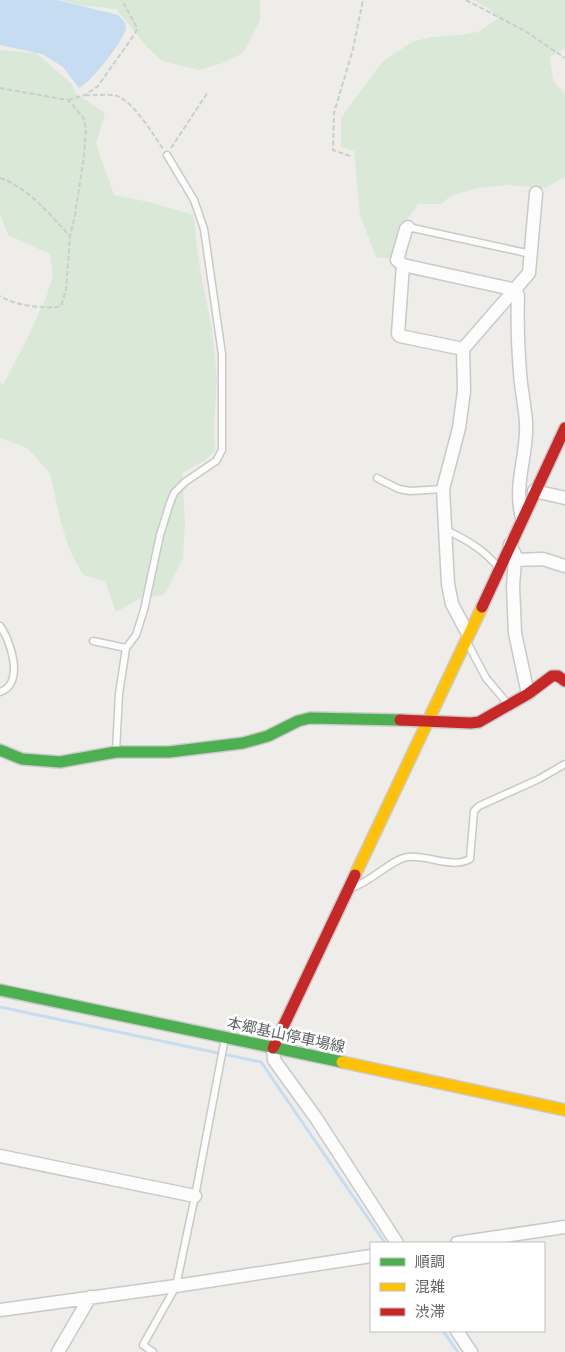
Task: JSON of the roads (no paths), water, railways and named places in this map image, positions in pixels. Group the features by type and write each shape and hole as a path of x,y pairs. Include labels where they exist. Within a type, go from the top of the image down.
{"street":[{"path":"467,636 452,604 448,584 443,489 459,428 464,391 463,350 529,273 536,193"},
{"path":"408,227 397,260 402,265 516,290"},
{"path":"402,265 398,334 463,350"},
{"path":"516,290 518,296 517,332 520,374 526,424 519,479 519,505 522,518"},
{"path":"396,1242 316,1118 274,1060 273,1048 565,428"},
{"path":"534,491 565,498"},
{"path":"510,544 515,554 513,586 515,633 528,694"},
{"path":"515,560 543,559 565,566"},
{"path":"0,750 22,759 60,762 116,752 169,752 243,743 268,736 298,721 310,718 429,720 471,723 479,722 528,694 552,676 558,676 565,681"},
{"name":"本郷基山停車場線","path":"0,990 565,1110"},
{"path":"0,1156 195,1196"},
{"path":"464,1242 565,1227"},
{"path":"0,1310 176,1286 370,1256"},
{"path":"58,1352 90,1297"},
{"path":"458,1332 471,1352"}],"lane":[{"path":"116,752 120,694 126,648 136,635 144,610 160,535 174,492 185,482 216,461 222,450 222,354 204,228 194,200 167,155"},
{"path":"408,227 532,254"},
{"path":"377,478 399,489 410,491 443,489"},
{"path":"445,530 469,541 487,554 499,568"},
{"path":"0,626 10,644 14,677 11,685 6,690 0,692"},
{"path":"467,636 478,665 486,678 509,704"},
{"path":"93,641 126,648"},
{"path":"348,889 356,887 397,861 407,857 462,863 470,859 474,811 479,806 539,779 565,764"},
{"path":"154,1352 144,1345 176,1286 226,1037"}],"water":[{"path":"0,0 57,0 118,15 125,22 126,28 120,42 106,61 79,88 63,67 42,54 0,45"}],"waterway":[{"path":"0,1007 261,1062 384,1242"},
{"path":"444,1332 458,1352"}]}
